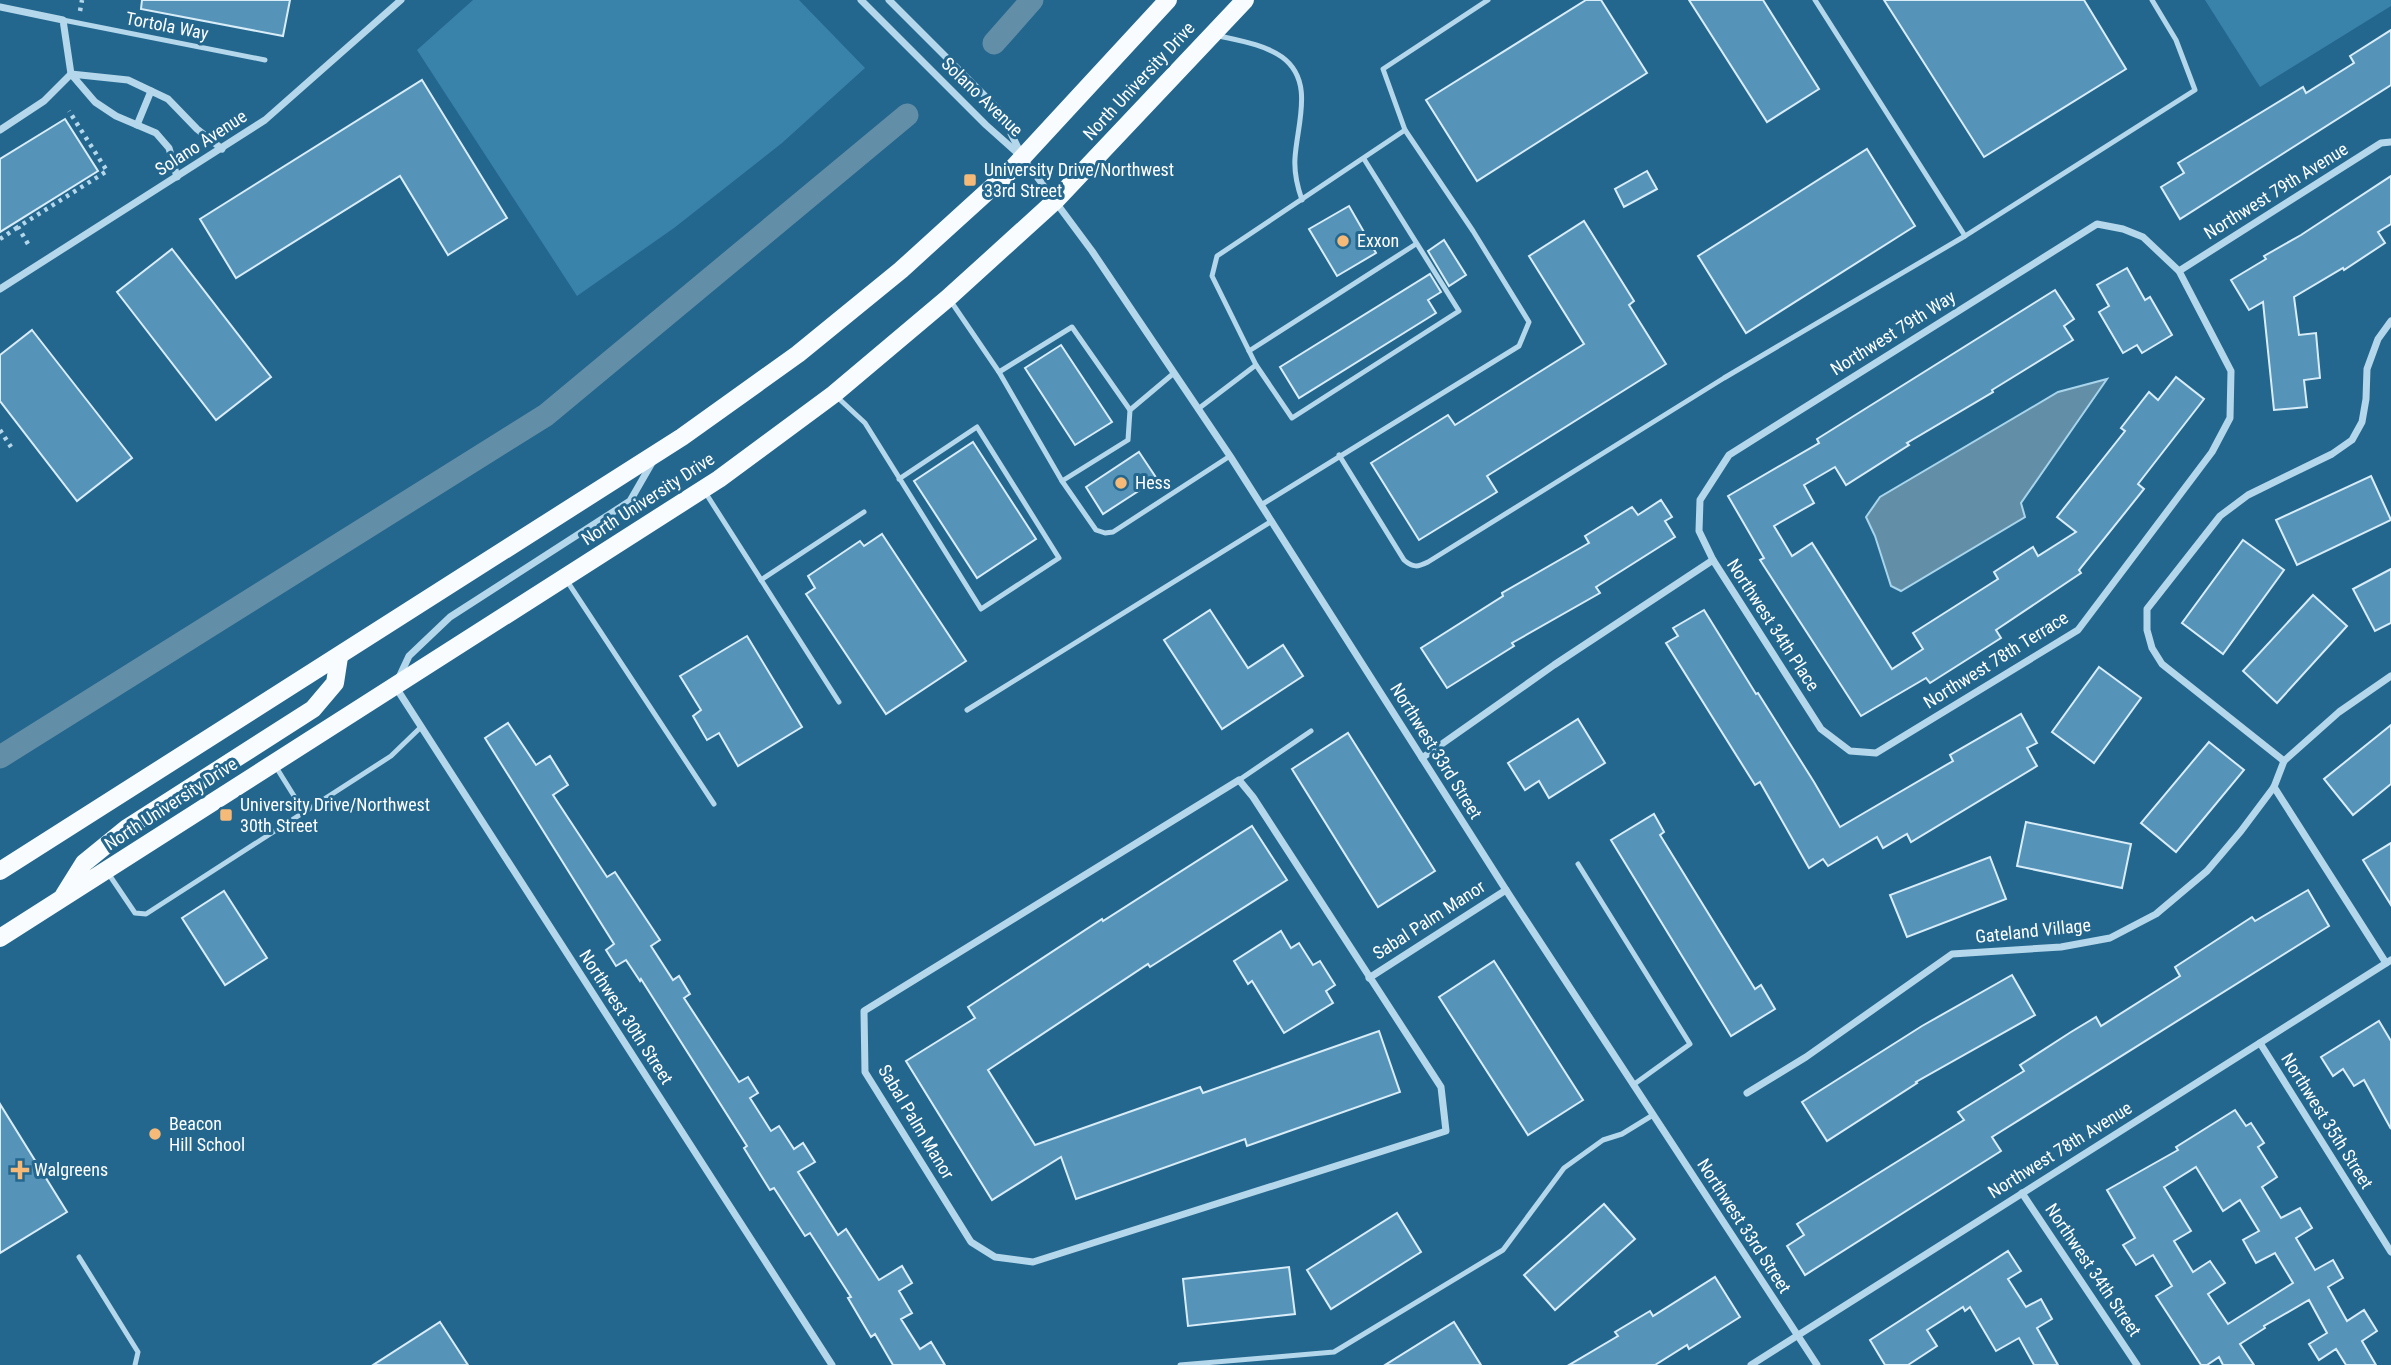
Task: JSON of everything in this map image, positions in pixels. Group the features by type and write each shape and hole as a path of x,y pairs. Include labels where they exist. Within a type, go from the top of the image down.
{"main road":[{"name":"North University Drive","path":"0,871 659,452 798,354 901,270 1023,158 1168,0"},
{"name":"North University Drive","path":"0,938 703,489 834,394 948,298 1056,200 1245,0"},
{"path":"61,899 84,863 127,828 313,709 335,682 339,657"}],"street":[{"name":"Solano Avenue","path":"0,289 265,120 401,0"},
{"name":"Solano Avenue","path":"862,0 986,125 1023,158"},
{"name":"Solano Avenue","path":"889,0 1000,111 1023,158"},
{"path":"0,7 63,20 71,74 95,102 116,116 156,133 169,148 177,177"},
{"path":"71,74 128,80 151,90 168,99 197,129 222,149"},
{"path":"0,130 44,101 71,74"},
{"path":"137,125 151,90"},
{"name":"Northwest 79th Avenue","path":"2179,271 2381,143 2391,142"},
{"name":"Northwest 33rd Street","path":"1023,158 1056,200 1230,456 1506,890 1816,1365"},
{"name":"Northwest 79th Way","path":"1700,500 1729,455 2096,224 2123,229 2143,237 2179,271"},
{"name":"Northwest 78th Terrace","path":"1850,751 1876,753 2078,630 2212,452 2230,418 2231,371 2179,271"},
{"path":"2284,761 2162,664 2151,648 2147,630 2147,609 2220,516 2248,495 2332,454 2352,440 2362,422 2367,369 2378,339 2391,321"},
{"path":"394,686 409,656 450,617 630,501 659,452"},
{"name":"Northwest 34th Place","path":"1700,500 1699,531 1713,560 1821,729 1850,751"},
{"path":"1422,758 1713,560"},
{"name":"Gateland Village","path":"1747,1093 1807,1057 1952,954 2061,947 2110,938 2156,914 2207,871 2274,787 2284,761 2339,712 2391,676"},
{"name":"Northwest 30th Street","path":"394,686 832,1365"},
{"name":"Sabal Palm Manor","path":"1239,780 1253,797 1369,978 1441,1087 1446,1131 1033,1262 995,1257 971,1242 865,1072 864,1011 1239,780"},
{"name":"Northwest 78th Avenue","path":"1751,1365 2389,961 2274,787"},
{"name":"Sabal Palm Manor","path":"1369,978 1506,890"},
{"name":"Northwest 35th Street","path":"2260,1043 2391,1252"},
{"name":"Northwest 34th Street","path":"2022,1193 2137,1365"}],"lane":[{"path":"1261,505 1519,346 1529,322 1473,230 1405,130 1383,69 1488,0"},
{"path":"1815,0 1965,236"},
{"path":"1339,455 1404,560 1411,566 1419,567 1724,378 1965,236 2195,90 2176,40 2151,0"},
{"name":"Tortola Way","path":"63,20 265,60"},
{"path":"1212,34 1268,49 1281,56 1298,78 1302,105 1295,178 1302,200"},
{"path":"1364,159 1459,311 1292,418 1256,365 1212,276 1217,256 1405,130"},
{"path":"1249,351 1416,244"},
{"path":"948,298 999,372 1062,481 1096,530 1105,534 1113,532 1230,456"},
{"path":"999,372 1072,327 1130,410 1128,440 1062,481"},
{"path":"1198,409 1256,365"},
{"path":"1130,410 1174,373"},
{"path":"834,394 865,423 899,479 981,609 1059,558 977,427 899,479"},
{"path":"703,489 839,702"},
{"path":"761,580 864,512"},
{"path":"967,710 1272,521"},
{"path":"565,578 713,804"},
{"path":"106,871 135,913 146,914 391,756 421,727"},
{"path":"1239,780 1311,731"},
{"path":"273,763 304,812"},
{"path":"1578,864 1690,1044 1633,1085"},
{"path":"1180,1365 1334,1352 1503,1250 1564,1168 1603,1140 1622,1134 1653,1115"},
{"path":"79,1257 138,1352 135,1365"}],"path":[{"path":"80,12 82,0"},
{"path":"0,239 107,171 69,111"},
{"path":"18,227 28,244"},
{"path":"0,429 11,447"}],"shaded area":[{"path":"473,0 799,0 865,68 782,143 674,228 577,296 417,50"},
{"path":"2205,0 2391,0 2391,6 2260,87"},
{"path":"2107,379 2021,503 2025,517 1901,591 1891,586 1866,517 1880,497 2058,392"}],"building":[{"path":"142,0 290,0 283,36 141,9"},
{"path":"1586,0 1601,0 1647,73 1477,181 1426,100"},
{"path":"1689,0 1763,0 1819,89 1767,122"},
{"path":"1884,0 2084,0 2126,69 1984,157"},
{"path":"2391,30 2391,85 2180,219 2161,187 2184,173 2178,163 2303,87 2306,93 2354,63 2350,56"},
{"path":"422,80 507,218 448,255 400,176 236,278 200,219"},
{"path":"65,119 98,171 0,232 0,159"},
{"path":"1867,149 1915,226 1746,333 1698,256"},
{"path":"1647,171 1657,189 1624,207 1615,189"},
{"path":"2391,176 2391,224 2378,232 2385,243 2344,270 2343,268 2294,297 2299,335 2316,333 2320,378 2304,380 2307,407 2274,410 2263,302 2249,310 2231,280 2266,259 2264,256"},
{"name":"Exxon","path":"1349,206 1376,253 1337,276 1309,229"},
{"path":"1584,221 1634,301 1629,305 1666,364 1487,476 1497,492 1419,540 1371,463 1448,415 1455,425 1584,344 1529,256"},
{"path":"1444,240 1466,275 1449,286 1428,251"},
{"path":"172,249 271,377 216,420 117,292"},
{"path":"2127,268 2145,300 2150,297 2172,335 2142,353 2137,345 2123,353 2099,312 2109,306 2097,285"},
{"path":"1430,274 1441,292 1428,300 1436,313 1299,398 1280,367"},
{"path":"2055,290 2074,319 2064,326 2073,340 1907,443 1909,445 1846,485 1835,467 1804,485 1814,503 1774,526 1792,556 1812,543 1892,669 1923,649 1913,633 1998,579 1994,572 2033,547 2038,556 2076,532 2057,517 2125,431 2121,428 2149,392 2158,400 2176,377 2204,399 2138,484 2144,489 2079,570 2081,573 1996,630 2001,638 1930,683 1926,678 1861,716 1760,560 1764,558 1728,496 1819,443 1817,439"},
{"path":"32,330 132,458 77,501 0,401 0,355"},
{"path":"1061,345 1112,422 1075,445 1025,368"},
{"path":"973,442 1036,539 977,578 914,481"},
{"name":"Hess","path":"1139,452 1157,479 1103,514 1086,487"},
{"path":"2371,476 2391,520 2297,565 2276,520"},
{"path":"1661,500 1672,517 1665,521 1675,537 1596,587 1600,593 1512,643 1514,646 1447,688 1421,648 1503,596 1502,593 1589,543 1585,536 1632,507 1638,515"},
{"path":"882,534 966,661 886,714 806,594 815,588 808,576 860,541 864,546"},
{"path":"2243,540 2284,570 2223,654 2182,623"},
{"path":"2391,569 2391,623 2375,631 2353,589"},
{"path":"2313,595 2347,626 2277,703 2243,671"},
{"path":"1210,610 1248,668 1283,645 1303,676 1222,729 1164,640"},
{"path":"1704,610 1840,827 1953,761 1950,755 2021,714 2037,743 2027,748 2037,766 1911,842 1907,834 1883,848 1877,837 1828,866 1823,859 1809,868 1760,782 1755,785 1666,643 1678,636 1673,628"},
{"path":"747,636 802,727 738,766 719,733 707,740 693,716 701,710 680,676"},
{"path":"2099,667 2141,698 2094,763 2052,732"},
{"path":"1578,719 1605,763 1549,798 1539,781 1525,790 1508,763"},
{"path":"508,723 536,765 550,756 568,785 553,795 607,877 615,872 660,940 651,946 673,980 679,976 690,994 684,998 739,1082 748,1077 758,1093 750,1098 771,1131 779,1126 794,1149 803,1143 815,1162 798,1172 838,1235 846,1229 879,1280 902,1266 912,1283 899,1291 912,1313 901,1319 920,1349 931,1342 945,1365 893,1365 875,1334 871,1337 848,1298 851,1297 810,1233 805,1236 774,1188 770,1190 744,1148 747,1146 641,979 640,981 626,960 616,966 606,950 614,944 485,738"},
{"path":"2391,725 2391,784 2353,815 2324,779"},
{"path":"1348,733 1435,871 1378,907 1292,769"},
{"path":"2209,742 2244,770 2176,852 2141,823"},
{"path":"1654,814 1664,832 1660,835 1755,989 1761,985 1775,1009 1731,1036 1611,840"},
{"path":"2026,822 2131,844 2122,888 2017,866"},
{"path":"1252,826 1287,880 1150,967 1148,964 988,1070 1035,1145 1200,1087 1203,1093 1379,1031 1400,1092 1247,1146 1245,1139 1076,1199 1061,1157 992,1200 906,1061 975,1018 968,1007 1102,919 1103,921"},
{"path":"2391,843 2391,905 2363,860"},
{"path":"1990,857 2006,899 1907,937 1890,895"},
{"path":"2308,890 2329,926 1992,1137 2001,1151 1805,1275 1787,1246 1804,1235 1797,1224 1964,1120 1958,1112 2024,1071 2020,1065 2096,1017 2101,1026 2180,976 2175,967 2252,917 2255,921"},
{"path":"224,891 267,958 225,985 182,918"},
{"path":"1281,931 1291,948 1299,943 1313,965 1320,961 1335,985 1326,991 1333,1003 1284,1033 1252,981 1248,984 1234,961"},
{"path":"1494,961 1583,1100 1528,1135 1439,997"},
{"path":"2012,975 2035,1015 1916,1082 1827,1141 1802,1102 1922,1026"},
{"path":"2379,1021 2391,1041 2391,1129 2364,1080 2354,1086 2343,1069 2333,1076 2321,1057"},
{"name":"Walgreens","path":"0,1104 67,1212 0,1253"},
{"path":"2235,1110 2246,1126 2251,1123 2264,1143 2258,1147 2277,1177 2262,1187 2281,1218 2300,1208 2312,1228 2296,1238 2315,1270 2333,1260 2343,1278 2328,1287 2347,1321 2364,1310 2377,1331 2362,1341 2376,1365 2346,1365 2336,1349 2319,1360 2309,1344 2327,1333 2309,1300 2264,1326 2265,1328 2240,1344 2254,1365 2223,1365 2219,1357 2207,1365 2201,1365 2156,1296 2172,1286 2153,1255 2136,1265 2123,1245 2135,1238 2107,1190 2178,1150 2176,1147","holes":["2196,1167 2223,1211 2240,1200 2259,1231 2243,1240 2256,1263 2275,1253 2293,1283 2228,1324 2208,1294 2225,1283 2210,1261 2193,1272 2174,1241 2191,1231 2164,1187"]},
{"path":"1604,1204 1635,1239 1555,1310 1524,1275"},
{"path":"1397,1213 1421,1252 1331,1309 1307,1270"},
{"path":"2008,1251 2021,1271 2008,1279 2026,1307 2041,1299 2052,1319 2037,1328 2058,1365 2034,1365 2019,1338 1996,1351 1970,1307 1965,1311 1963,1307 1927,1330 1937,1346 1908,1365 1885,1365 1870,1340"},
{"path":"1289,1267 1295,1314 1188,1326 1183,1279"},
{"path":"1715,1277 1740,1317 1689,1349 1687,1345 1655,1365 1569,1365 1618,1336 1615,1332 1650,1311 1653,1316"},
{"path":"440,1322 468,1365 373,1365"},
{"path":"1454,1322 1481,1365 1385,1365"}],"waterway":[{"path":"994,43 1032,0"},
{"path":"0,757 546,415 907,115"}],"place":[{"name":"University Drive/Northwest 33rd Street","path":"970,180"},
{"name":"Exxon","path":"1343,241"},
{"name":"Hess","path":"1121,483"},
{"name":"University Drive/Northwest 30th Street","path":"226,815"},
{"name":"Beacon Hill School","path":"155,1134"},
{"name":"Walgreens","path":"20,1170"}]}
